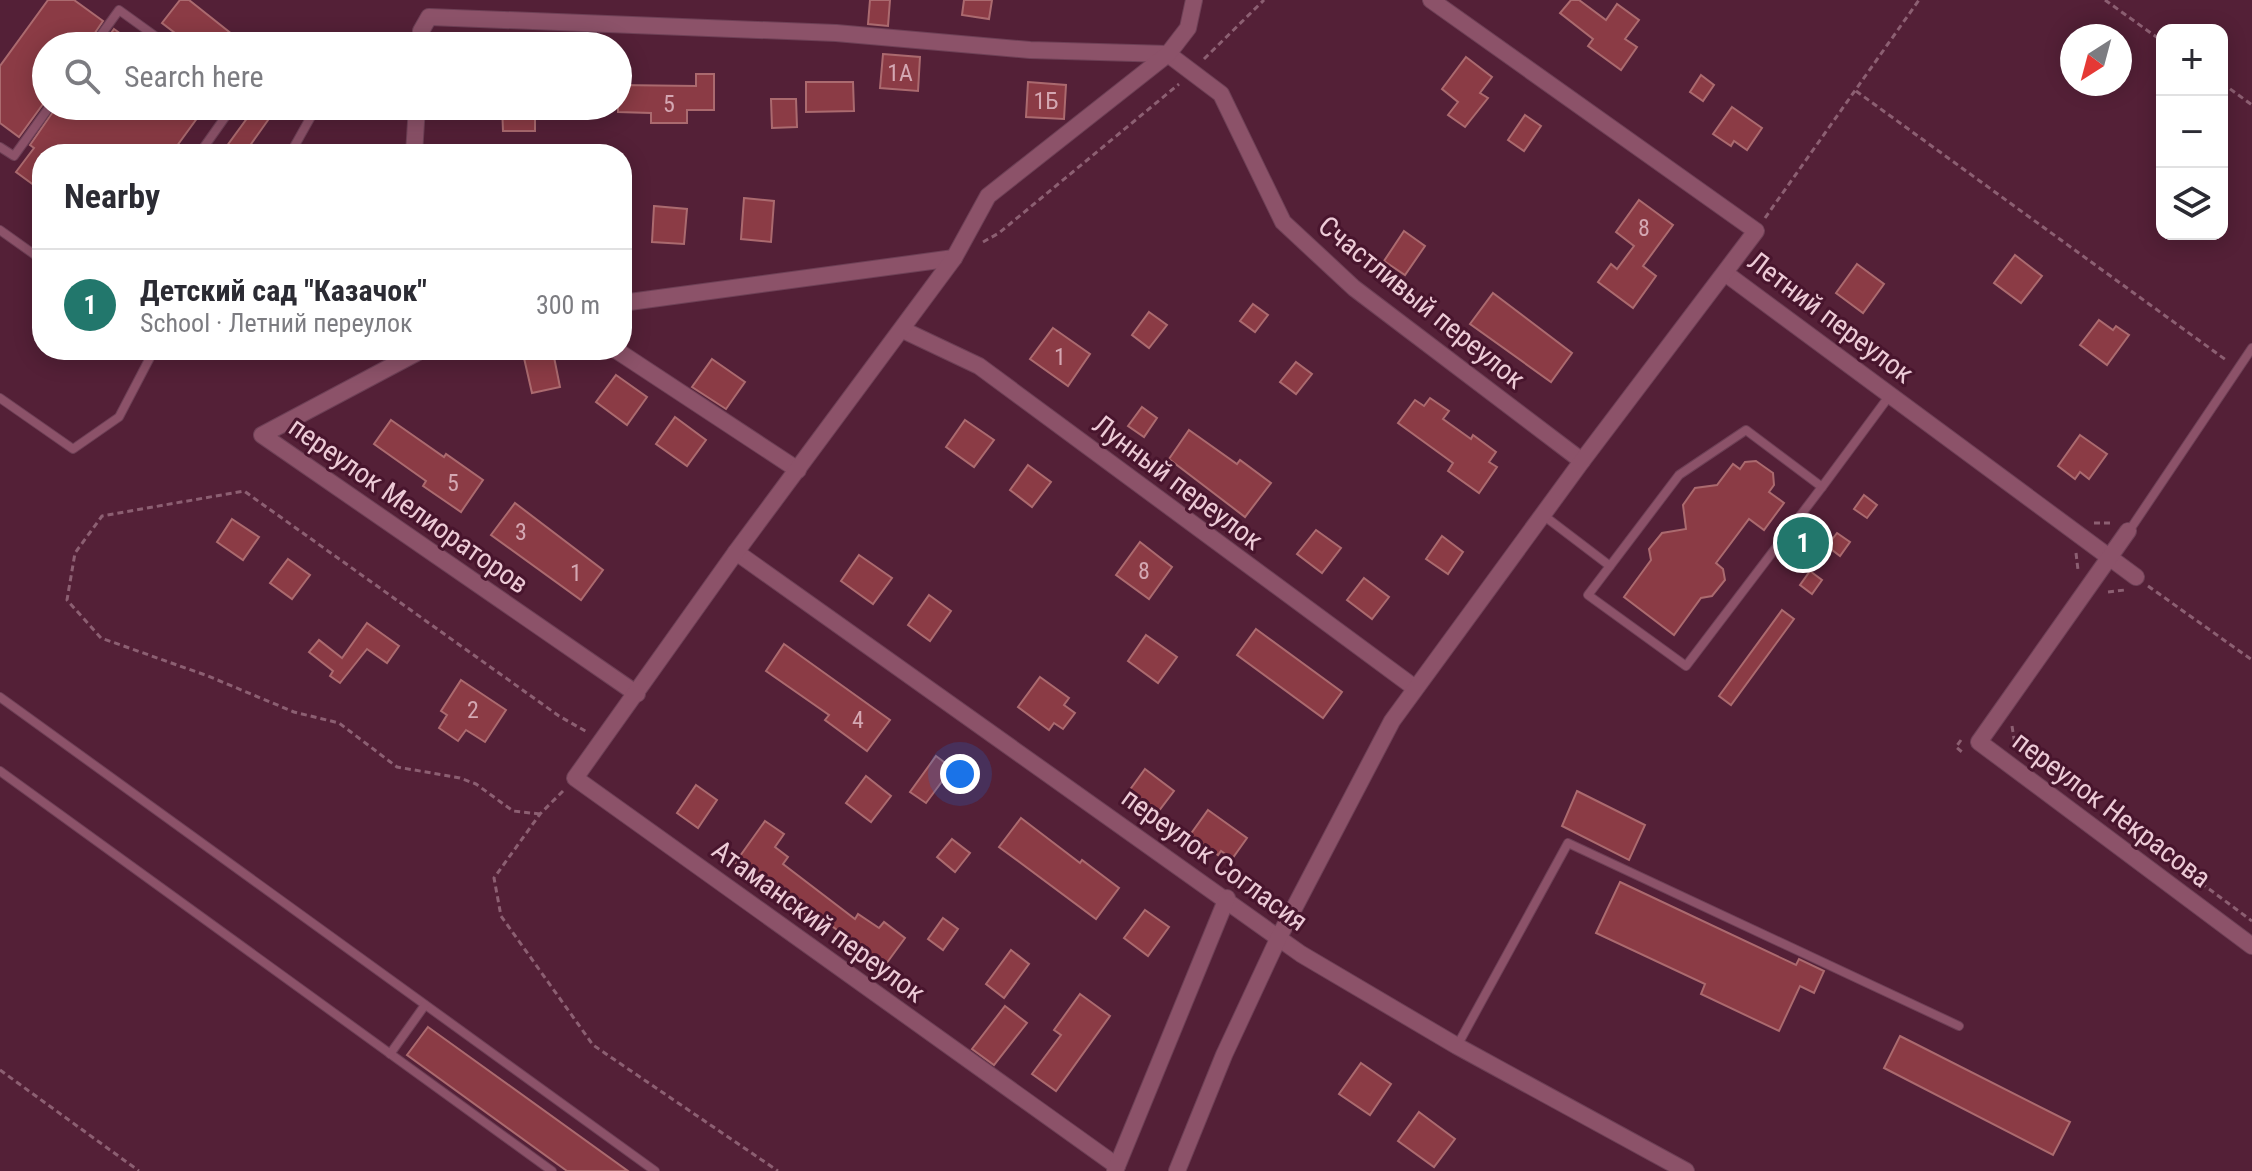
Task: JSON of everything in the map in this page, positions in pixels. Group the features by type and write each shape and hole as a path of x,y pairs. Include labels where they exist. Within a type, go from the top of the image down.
{"street":[{"path":"575,778 736,552 903,330 954,258 988,196 1168,54 1188,28 1194,0"},
{"name":"Летний переулок","path":"1431,0 1756,231 1725,273 2136,577"},
{"path":"423,32 429,17 836,33 1030,50 1168,54"},
{"name":"Счастливый переулок","path":"1168,54 1221,94 1283,222 1354,288 1582,461"},
{"path":"415,144 416,120"},
{"path":"632,302 954,258"},
{"path":"1177,1171 1224,1055 1279,937 1392,721 1542,514 1725,273"},
{"name":"Лунный переулок","path":"903,330 979,366 1415,688"},
{"name":"переулок Мелиораторов","path":"403,360 262,435 637,694"},
{"path":"631,360 798,470"},
{"path":"2092,583 2128,531"},
{"name":"переулок Согласия","path":"736,552 1227,898 1301,954 1457,1046 1686,1171"},
{"name":"переулок Некрасова","path":"2092,583 1970,744 2252,946"},
{"name":"Атаманский переулок","path":"575,778 1116,1168"},
{"path":"1116,1168 1227,898"}],"lane":[{"path":"103,32 119,10 150,32"},
{"path":"0,147 14,156 40,120"},
{"path":"206,144 223,120"},
{"path":"296,144 309,120"},
{"path":"0,230 32,253"},
{"path":"2128,531 2252,348"},
{"path":"0,398 73,449 119,417 149,360"},
{"path":"1822,487 1746,430 1679,475 1588,595 1686,666 1822,487 1890,395"},
{"path":"1542,514 1610,566"},
{"path":"0,697 655,1171"},
{"path":"0,771 552,1171"},
{"path":"1457,1046 1568,843 1959,1026"},
{"path":"390,1054 425,1005"}],"path":[{"path":"954,258 999,233 1192,71 1264,0"},
{"path":"1756,231 1919,0"},
{"path":"2105,0 2156,37"},
{"path":"2228,87 2252,105"},
{"path":"1856,91 2238,369"},
{"path":"540,814 513,811 476,784 460,778 397,767 339,723 294,712 208,676 101,638 67,600 75,553 102,516 244,491 559,716 603,741"},
{"path":"2128,531 2112,522 2093,523 2075,547 2078,574 2104,592 2124,590 2136,577 2252,660"},
{"path":"2011,720 2013,743 2026,753"},
{"path":"575,778 540,814 494,878 501,916 593,1045 778,1171"},
{"path":"2177,865 2252,921"},
{"path":"0,1070 139,1171"}],"building":[{"path":"48,0 74,0 103,21 96,32 32,32 32,119 19,137 0,123 0,66"},
{"path":"180,0 189,0 229,32 174,32 162,23"},
{"path":"870,0 890,0 888,26 868,24"},
{"path":"964,0 992,0 989,19 962,15"},
{"path":"1571,0 1579,0 1606,20 1617,4 1639,20 1625,39 1637,47 1621,70 1588,46 1593,39 1560,13"},
{"path":"883,54 920,57 918,91 880,88"},
{"path":"1466,57 1492,77 1480,93 1488,98 1465,127 1448,115 1458,102 1442,89"},
{"path":"696,74 714,74 714,110 687,110 687,123 651,123 651,113 632,112 632,85 696,86"},
{"path":"1701,75 1714,85 1703,101 1690,92"},
{"path":"806,82 853,82 854,111 806,112"},
{"path":"1028,82 1066,85 1064,119 1026,117"},
{"path":"771,99 796,99 797,127 772,128"},
{"path":"1732,107 1762,128 1747,150 1734,141 1731,146 1713,134"},
{"path":"1525,115 1541,126 1524,151 1508,140"},
{"path":"47,120 196,120 178,144 30,145"},
{"path":"246,120 268,120 251,144 228,144"},
{"path":"503,120 535,120 535,131 503,131"},
{"path":"32,151 32,184 16,172"},
{"path":"744,198 774,201 771,242 741,239"},
{"path":"1639,200 1673,225 1643,266 1656,276 1633,308 1598,282 1611,264 1617,269 1634,246 1616,232"},
{"path":"654,206 687,209 684,244 652,242"},
{"path":"1404,231 1425,246 1405,275 1384,261"},
{"path":"2015,255 2042,276 2021,303 1994,283"},
{"path":"1857,264 1884,284 1863,313 1836,293"},
{"path":"1493,293 1572,353 1551,382 1470,324"},
{"path":"1253,304 1268,315 1255,332 1240,321"},
{"path":"1149,312 1167,325 1149,348 1132,335"},
{"path":"2099,320 2113,330 2116,326 2129,335 2107,365 2080,345"},
{"path":"1053,328 1090,354 1068,386 1030,359"},
{"path":"712,359 745,382 726,409 692,387"},
{"path":"524,360 555,360 560,387 532,393"},
{"path":"1296,362 1312,374 1296,394 1280,382"},
{"path":"616,375 647,397 627,425 596,402"},
{"path":"1430,398 1449,411 1443,419 1496,452 1489,462 1497,467 1479,493 1448,471 1453,463 1398,423 1415,400 1424,406"},
{"path":"1142,407 1157,418 1144,437 1128,426"},
{"path":"675,417 706,440 687,466 656,444"},
{"path":"391,420 483,480 461,512 423,486 426,481 374,444"},
{"path":"965,420 994,440 974,467 946,447"},
{"path":"1189,430 1237,464 1240,460 1271,483 1245,517 1169,459"},
{"path":"2080,435 2107,454 2089,479 2080,472 2075,479 2058,466"},
{"path":"1756,461 1773,473 1774,485 1769,492 1784,503 1764,530 1749,519 1716,563 1723,569 1725,580 1712,596 1701,598 1674,635 1624,597 1651,560 1649,549 1662,533 1686,529 1683,505 1695,488 1717,485 1733,464 1740,469 1745,462"},
{"path":"1028,465 1051,482 1032,507 1010,490"},
{"path":"1864,495 1877,505 1867,518 1854,509"},
{"path":"515,503 603,570 581,600 491,535"},
{"path":"232,519 259,537 243,560 217,542"},
{"path":"1316,530 1341,548 1322,573 1297,554"},
{"path":"1837,533 1850,542 1840,556 1827,546"},
{"path":"1442,536 1463,552 1448,574 1426,559"},
{"path":"1140,542 1172,567 1149,599 1116,575"},
{"path":"859,555 892,578 873,604 841,581"},
{"path":"288,559 310,575 292,599 270,583"},
{"path":"1810,571 1822,580 1812,594 1800,585"},
{"path":"1364,578 1389,597 1372,619 1347,600"},
{"path":"929,595 951,611 930,641 908,625"},
{"path":"1782,610 1794,619 1731,705 1719,696"},
{"path":"367,623 399,646 387,663 367,649 340,683 330,676 333,671 309,652 319,640 342,658"},
{"path":"1256,629 1342,692 1323,718 1237,655"},
{"path":"1146,635 1177,657 1158,683 1128,661"},
{"path":"784,644 890,720 867,751 825,720 829,715 766,671"},
{"path":"1040,677 1069,698 1064,705 1075,713 1063,729 1054,723 1049,730 1018,707"},
{"path":"461,680 506,710 485,742 466,730 458,741 439,728 447,715 441,711"},
{"path":"936,756 952,768 926,803 910,792"},
{"path":"1145,769 1174,791 1158,812 1129,791"},
{"path":"866,776 891,796 871,822 846,803"},
{"path":"696,785 717,800 698,828 677,813"},
{"path":"1577,791 1645,825 1629,860 1562,826"},
{"path":"1208,810 1247,838 1232,859 1221,851 1218,855 1190,835"},
{"path":"1021,818 1119,888 1096,919 999,847"},
{"path":"765,821 784,834 775,847 788,857 783,864 855,919 858,914 879,928 884,922 905,938 886,964 877,958 874,962 859,951 861,948 821,918 817,923 735,863"},
{"path":"952,839 970,853 955,872 937,857"},
{"path":"1620,882 1796,965 1799,959 1824,971 1814,993 1800,986 1779,1031 1701,994 1705,984 1596,933"},
{"path":"1145,910 1169,927 1148,956 1124,938"},
{"path":"943,918 958,929 943,950 928,939"},
{"path":"1011,950 1029,964 1004,998 986,984"},
{"path":"1080,994 1110,1016 1056,1091 1032,1074 1061,1035 1054,1030"},
{"path":"1005,1006 1027,1023 994,1065 972,1049"},
{"path":"428,1027 628,1171 567,1171 407,1055"},
{"path":"1900,1036 2070,1122 2053,1155 1884,1068"},
{"path":"1361,1063 1391,1084 1370,1115 1339,1094"},
{"path":"1419,1112 1455,1139 1434,1167 1398,1141"}],"place":[{"name":"Детский сад \"Казачок\"","path":"1803,543"}]}
